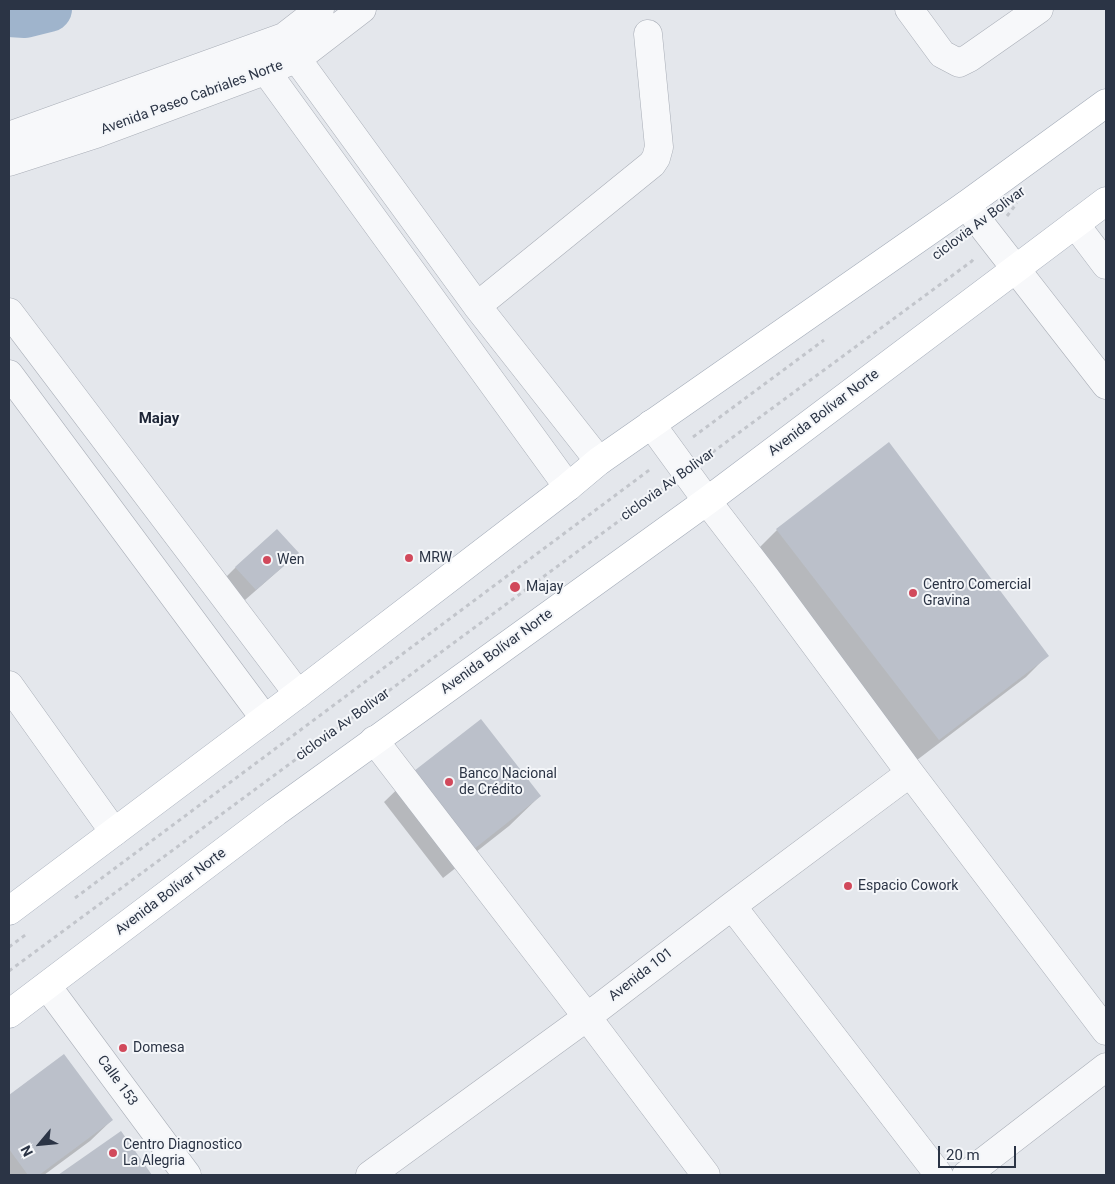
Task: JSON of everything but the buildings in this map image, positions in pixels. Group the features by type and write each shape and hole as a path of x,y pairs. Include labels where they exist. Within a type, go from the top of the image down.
{"main road":[{"path":"9,911 298,694 568,487 599,461 966,205 1106,103"},
{"name":"Avenida Bolívar Norte","path":"9,1014 276,812 706,501 1106,201"}],"street":[{"name":"Avenida Paseo Cabriales Norte","path":"290,48 320,9"},
{"name":"Avenida Paseo Cabriales Norte","path":"9,162 96,134 259,60 290,48 362,9"},
{"path":"909,9 942,54 959,63 1039,9"},
{"path":"477,306 652,164 656,158 659,147 648,34"},
{"path":"290,48 477,306 599,461"},
{"name":"Avenida Paseo Cabriales Norte","path":"9,136 259,60"},
{"path":"259,60 568,487"},
{"path":"966,205 1106,384"},
{"path":"1075,224 1106,265"},
{"path":"9,312 298,694"},
{"path":"9,374 265,719"},
{"path":"651,424 706,501 766,578 1106,1031"},
{"path":"9,685 114,832"},
{"path":"374,740 706,1175"},
{"name":"Avenida 101","path":"370,1175 587,1017 910,772"},
{"path":"732,906 939,1175"},
{"name":"Calle 153","path":"47,986 187,1175"},
{"path":"966,1175 1106,1067"}],"path":[{"name":"ciclovia Av Bolivar","path":"1002,223 1020,200"},
{"name":"ciclovia Av Bolivar","path":"699,462 964,267 978,253"},
{"name":"ciclovia Av Bolivar","path":"688,441 824,340"},
{"name":"ciclovia Av Bolivar","path":"73,900 656,465"},
{"name":"ciclovia Av Bolivar","path":"9,972 667,486"},
{"path":"9,947 33,930"}],"waterway":[{"path":"9,14 25,15 49,9"}],"place":[{"name":"MRW","path":"409,558"},
{"name":"Wen","path":"267,560"},
{"name":"Majay","path":"515,587"},
{"name":"Centro Comercial Gravina","path":"913,593"},
{"name":"Banco Nacional de Crédito","path":"449,782"},
{"name":"Espacio Cowork","path":"848,886"},
{"name":"Domesa","path":"123,1048"},
{"name":"Centro Diagnostico La Alegria","path":"113,1153"}],"district":[{"name":"Majay","path":"159,419"}]}
